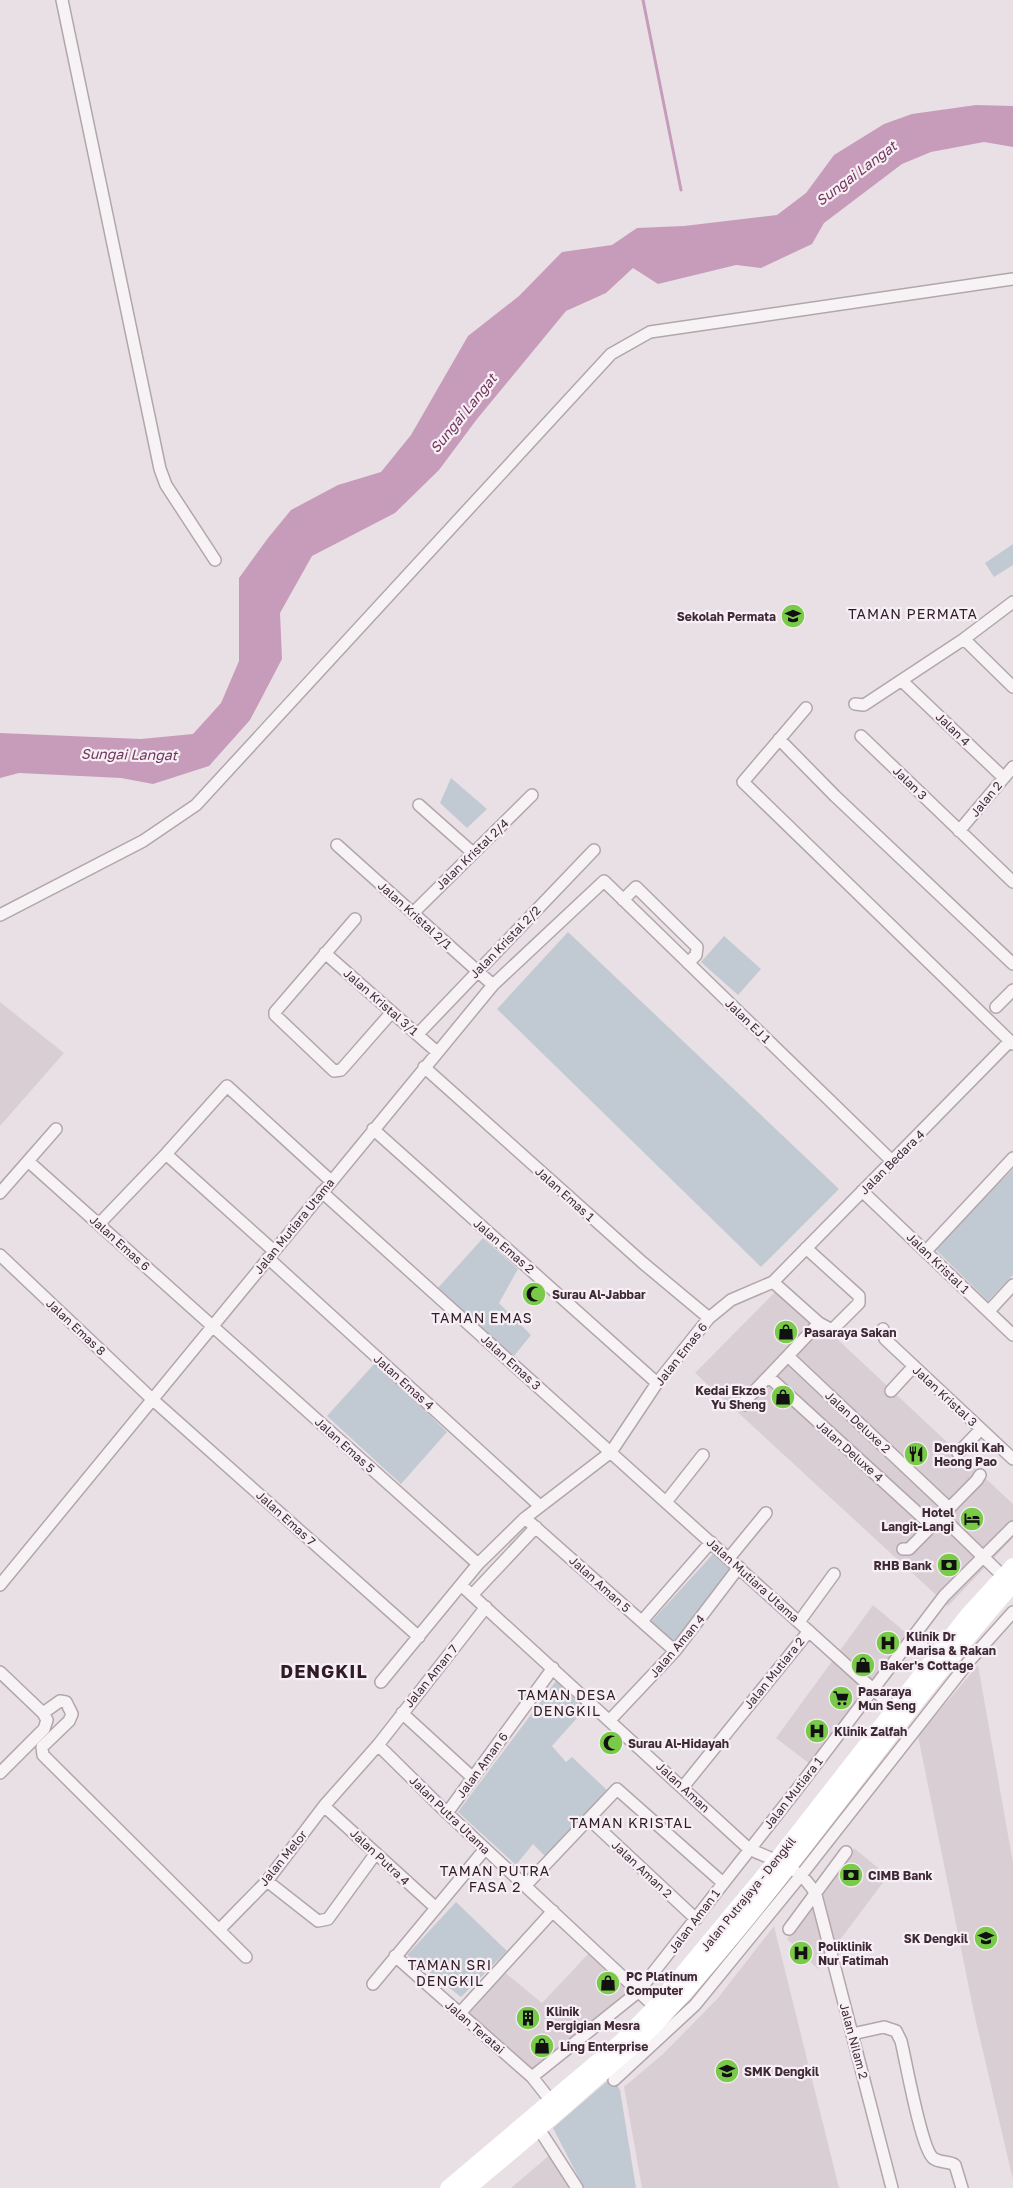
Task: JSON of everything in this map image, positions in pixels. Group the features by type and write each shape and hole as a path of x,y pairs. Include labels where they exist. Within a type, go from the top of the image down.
{"main road":[{"name":"Jalan Putrajaya - Dengkil","path":"468,2188 634,2054 664,2016 753,1922 895,1709 934,1657 1010,1577"},
{"name":"Jalan Putrajaya - Dengkil","path":"448,2188 622,2041 789,1868 831,1810 955,1653 1010,1577"}],"street":[{"path":"62,0 160,468 166,485 216,560"},
{"path":"0,914 143,841 196,805 248,751 604,361 626,343 650,332 1013,280"},
{"path":"855,704 864,705 902,681 964,639 1013,602"},
{"path":"964,639 1013,687"},
{"name":"Jalan 4","path":"902,681 1004,778"},
{"path":"806,708 743,782 1012,1043"},
{"name":"Jalan 3","path":"862,736 1013,882"},
{"path":"779,739 835,796 1013,964"},
{"name":"Jalan 2","path":"959,831 1013,768"},
{"name":"Jalan Kristal 2/4","path":"412,912 532,795"},
{"path":"420,805 473,853"},
{"name":"Jalan Kristal 2/1","path":"337,845 494,985"},
{"name":"Jalan Kristal 2/2","path":"418,1034 477,970 594,850"},
{"name":"Jalan EJ 1","path":"604,881 892,1161"},
{"name":"Jalan Mutiara Utama","path":"0,1585 424,1067 494,985 604,881"},
{"path":"623,900 636,887 697,947 696,955 688,964"},
{"path":"355,919 275,1012 277,1019 334,1071 341,1070 392,1012"},
{"name":"Jalan Kristal 3/1","path":"325,953 437,1052"},
{"path":"996,1007 1013,990"},
{"name":"Jalan Bedara 4","path":"774,1282 892,1161 1012,1043"},
{"name":"Jalan Emas 1","path":"424,1067 643,1262 709,1318"},
{"path":"99,1224 166,1154 227,1086 331,1181"},
{"path":"0,1193 56,1129"},
{"name":"Jalan Emas 2","path":"373,1129 658,1383"},
{"name":"Jalan Emas 4","path":"166,1154 540,1506"},
{"path":"926,1251 1013,1158"},
{"name":"Jalan Emas 6","path":"28,1161 213,1325"},
{"name":"Jalan Emas 3","path":"322,1192 611,1452"},
{"name":"Jalan Kristal 1","path":"862,1192 1013,1335"},
{"path":"774,1282 819,1323 832,1330 859,1303 859,1296 806,1248"},
{"name":"Jalan Emas 8","path":"0,1255 152,1399"},
{"name":"Jalan Emas 6","path":"381,1682 478,1564 525,1518 611,1452 658,1383 709,1318 731,1300 774,1282"},
{"path":"988,1311 1013,1285"},
{"path":"745,1406 746,1400 789,1357 819,1323"},
{"name":"Jalan Emas 5","path":"213,1325 478,1564"},
{"name":"Jalan Kristal 3","path":"883,1329 885,1339 1013,1459"},
{"name":"Jalan Deluxe 2","path":"789,1357 945,1512 984,1556 1010,1577"},
{"path":"891,1391 914,1366"},
{"name":"Jalan Deluxe 4","path":"769,1377 931,1525"},
{"name":"Jalan Emas 7","path":"152,1399 419,1637"},
{"path":"958,1454 981,1429"},
{"name":"Jalan Mutiara Utama","path":"611,1452 895,1709"},
{"path":"666,1502 702,1455"},
{"path":"903,1549 909,1549 980,1475"},
{"path":"729,1558 766,1513"},
{"name":"Jalan Aman 5","path":"525,1518 676,1651"},
{"path":"472,1595 536,1527"},
{"name":"Jalan Mutiara 1","path":"748,1849 874,1690 944,1596 1013,1527"},
{"path":"642,1621 711,1542"},
{"name":"Jalan Aman 4","path":"610,1720 676,1651 739,1567"},
{"path":"799,1622 834,1574"},
{"name":"Jalan Aman","path":"461,1585 683,1787 748,1849 789,1868"},
{"name":"Jalan Aman 7","path":"324,1806 378,1745 486,1607"},
{"path":"789,1868 844,1820 970,1660 1013,1612"},
{"name":"Jalan Mutiara 2","path":"683,1787 809,1630"},
{"path":"912,1638 934,1657"},
{"name":"Jalan Aman 6","path":"447,1813 553,1668"},
{"path":"0,1672 43,1713 47,1720 44,1728 0,1773"},
{"path":"43,1713 60,1701 66,1702 72,1714 69,1721 42,1747 43,1755 246,1957"},
{"path":"402,1713 473,1778"},
{"name":"Jalan Putra Utama","path":"378,1745 447,1813 655,2007"},
{"path":"526,1885 589,1820 615,1790 619,1790 723,1884"},
{"name":"Jalan Melor","path":"220,1930 267,1881 324,1806"},
{"name":"Jalan Putra 4","path":"324,1806 436,1908"},
{"path":"831,1810 844,1820"},
{"name":"Jalan Aman 2","path":"589,1820 696,1919"},
{"path":"373,1984 485,1848"},
{"name":"Jalan Aman 1","path":"532,2077 638,1992 723,1884 748,1849"},
{"path":"789,1929 846,1852"},
{"path":"267,1881 318,1921 328,1919 376,1853"},
{"name":"Jalan Nilam 2","path":"789,1868 811,1884 816,1895 892,2188"},
{"path":"460,2013 553,1911"},
{"name":"Jalan Teratai","path":"395,1956 532,2077 551,2101"},
{"path":"852,2034 884,2027 896,2031 901,2041 929,2153 934,2159 956,2165 962,2188"},
{"path":"614,2080 634,2054"},
{"path":"540,2129 577,2188"}],"shaded area":[{"path":"1013,544 1013,565 994,577 985,563"},
{"path":"451,778 487,809 467,828 440,803"},
{"path":"568,932 839,1189 761,1267 497,1009"},
{"path":"724,936 761,969 738,995 701,962"},
{"path":"0,1002 64,1053 0,1126"},
{"path":"1013,1169 1013,1275 988,1301 935,1249"},
{"path":"483,1238 518,1269 499,1303 531,1335 514,1356 437,1289"},
{"path":"778,1289 806,1318 834,1336 1013,1504 1013,1538 948,1606 695,1373"},
{"path":"375,1363 447,1432 401,1484 327,1416"},
{"path":"713,1554 733,1570 674,1644 650,1623"},
{"path":"873,1605 910,1636 810,1764 776,1738"},
{"name":"SK Dengkil","path":"978,1665 1013,1863 1013,2180 974,2013 918,1736"},
{"path":"556,1681 585,1709 552,1746 566,1762 572,1757 609,1792 547,1858 533,1844 516,1865 458,1812"},
{"path":"854,1848 888,1876 818,1969 787,1939"},
{"path":"456,1902 507,1951 461,1997 407,1955"},
{"name":"SMK Dengkil","path":"774,1926 839,2188 642,2188 624,2087 663,2054 718,1998"},
{"path":"590,1952 633,1992 531,2072 466,2013 503,1971 542,2003"},
{"path":"612,2077 620,2090 636,2188 584,2188 553,2128"},
{"path":"551,2154 573,2188 511,2188"}],"water":[{"name":"Sungai Langat","path":"976,105 1013,106 1013,147 984,142 931,152 902,164 824,223 812,244 761,268 736,265 658,284 633,268 606,293 566,311 477,419 439,470 395,513 312,556 280,613 282,659 250,720 209,766 153,784 121,778 19,773 0,778 0,733 141,739 193,734 221,703 239,661 239,578 268,538 291,510 338,485 381,472 411,435 468,336 519,296 562,252 612,245 637,228 684,226 777,215 806,193 834,155 884,124 912,114"}],"waterway":[{"path":"643,0 681,190"}],"place":[{"name":"Sekolah Permata","path":"793,616"},
{"name":"Surau Al-Jabbar","path":"534,1294"},
{"name":"Pasaraya Sakan","path":"786,1332"},
{"name":"Kedai Ekzos Yu Sheng","path":"783,1397"},
{"name":"Dengkil Kah Heong Pao","path":"916,1454"},
{"name":"Hotel Langit-Langi","path":"972,1519"},
{"name":"RHB Bank","path":"949,1565"},
{"name":"Klinik Dr Marisa & Rakan","path":"888,1643"},
{"name":"Baker's Cottage","path":"863,1665"},
{"name":"Pasaraya Mun Seng","path":"841,1698"},
{"name":"Klinik Zalfah","path":"817,1731"},
{"name":"Surau Al-Hidayah","path":"611,1743"},
{"name":"CIMB Bank","path":"851,1875"},
{"name":"SK Dengkil","path":"986,1938"},
{"name":"Poliklinik Nur Fatimah","path":"801,1953"},
{"name":"PC Platinum Computer","path":"608,1983"},
{"name":"Klinik Pergigian Mesra","path":"528,2018"},
{"name":"Ling Enterprise","path":"542,2046"},
{"name":"SMK Dengkil","path":"727,2071"}],"district":[{"name":"TAMAN PERMATA","path":"913,613"},
{"name":"TAMAN EMAS","path":"482,1317"},
{"name":"DENGKIL","path":"324,1671"},
{"name":"TAMAN DESA DENGKIL","path":"567,1702"},
{"name":"TAMAN KRISTAL","path":"631,1822"},
{"name":"TAMAN PUTRA FASA 2","path":"495,1878"},
{"name":"TAMAN SRI DENGKIL","path":"450,1972"}]}
